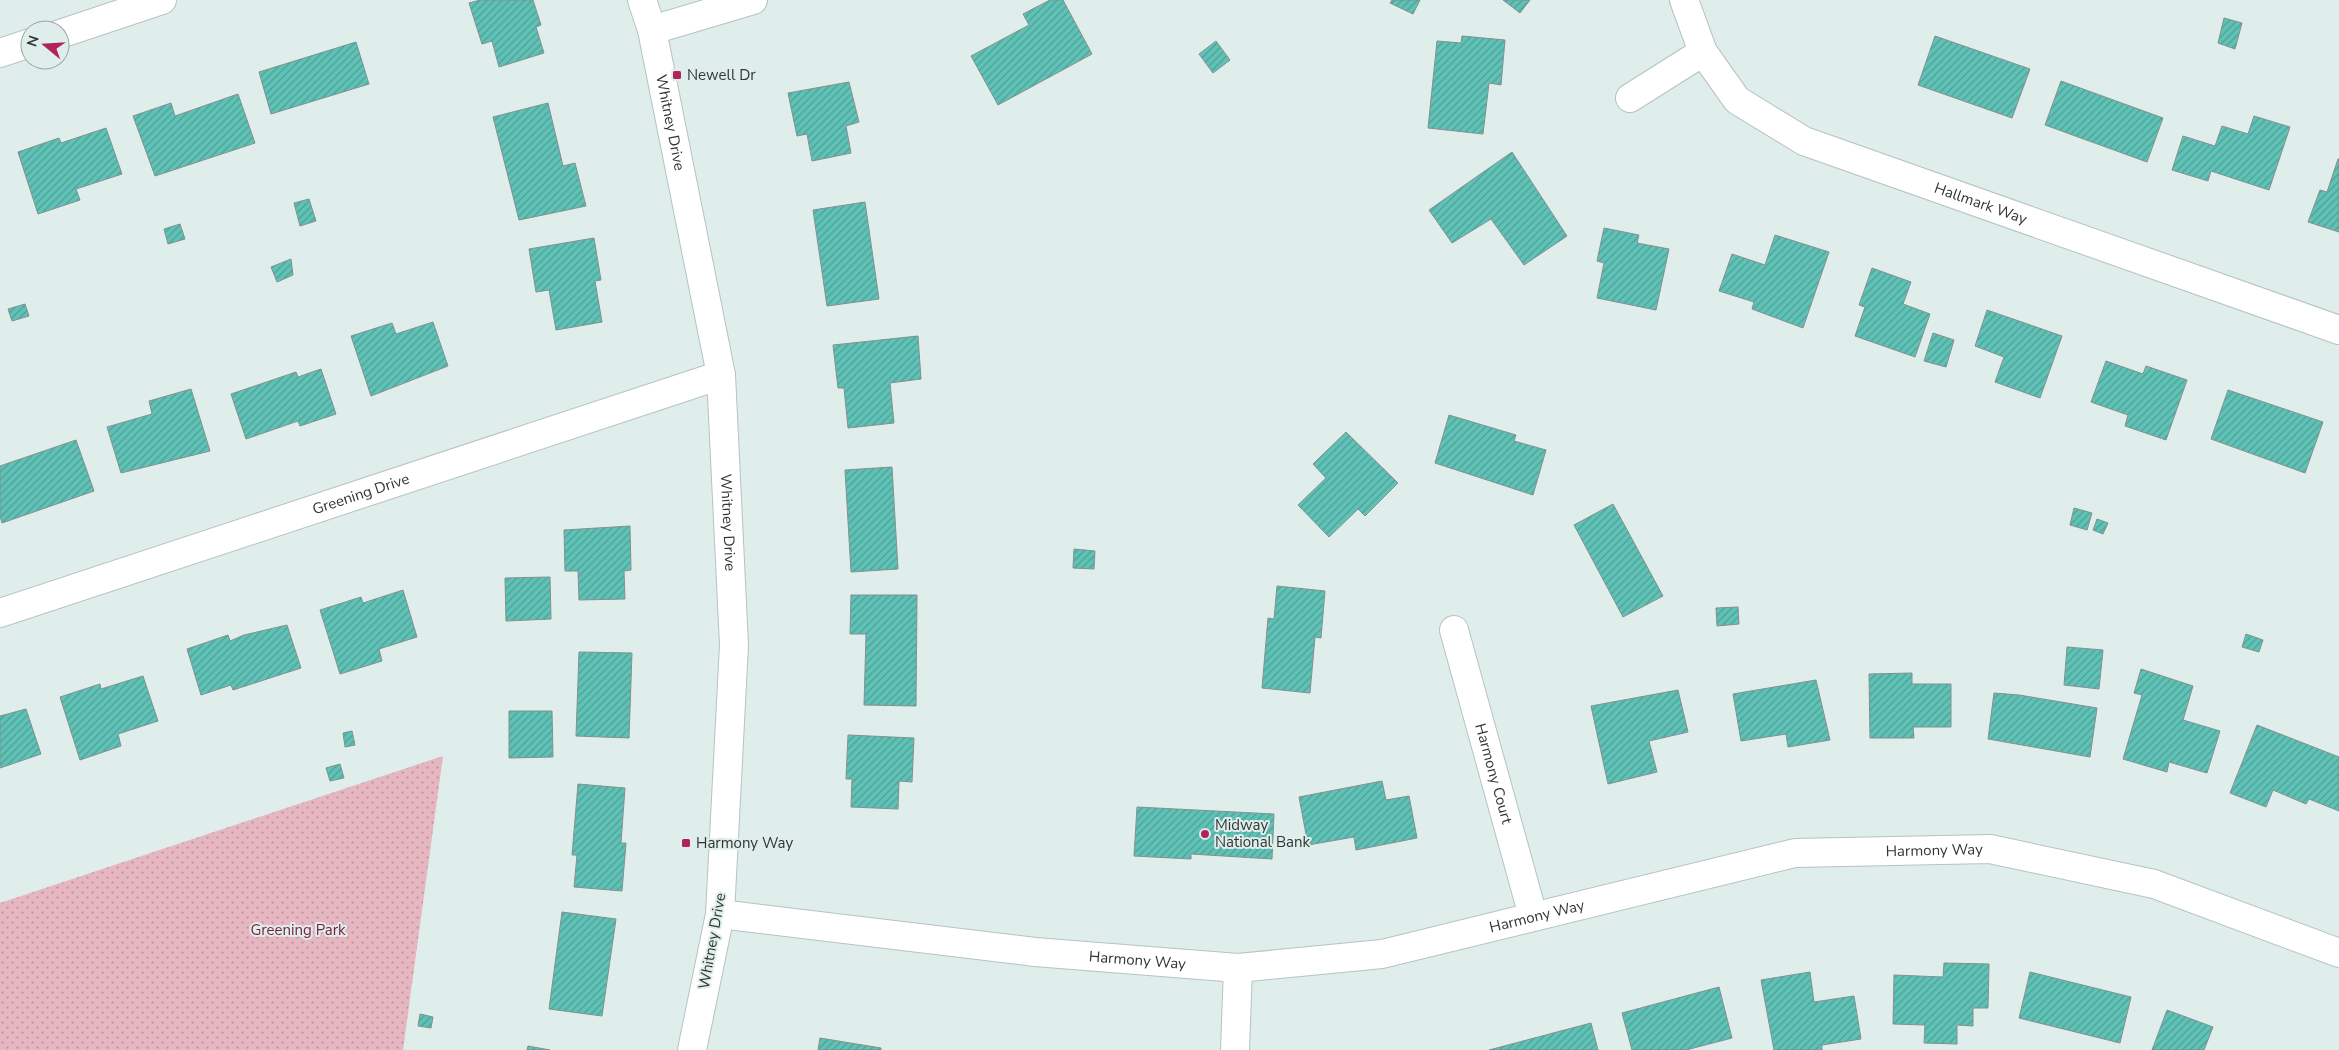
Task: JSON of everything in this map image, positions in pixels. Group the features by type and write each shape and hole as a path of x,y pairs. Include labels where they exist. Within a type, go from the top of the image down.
{"street":[{"path":"70,31 162,0"},
{"name":"Whitney Drive","path":"642,0 652,30 721,375 734,645 720,914 692,1050"},
{"path":"652,30 753,0"},
{"name":"Hallmark Way","path":"1684,0 1702,52 1737,100 1804,141 2339,330"},
{"path":"0,53 20,46"},
{"path":"1630,98 1702,52"},
{"name":"Greening Drive","path":"0,613 721,375"},
{"name":"Harmony Court","path":"1454,630 1533,916"},
{"name":"Harmony Way","path":"720,914 1035,952 1238,968 1382,954 1795,853 1990,849 2154,884 2339,954"},
{"path":"1235,1050 1238,968"}],"green space":[{"name":"Greening Park","path":"443,756 403,1050 0,1050 0,903"}],"building":[{"path":"480,0 533,0 541,25 536,27 544,53 499,67 492,41 482,44 469,3"},
{"path":"1050,0 1063,0 1092,54 998,105 971,56 1029,25 1023,14"},
{"path":"1392,0 1420,0 1413,14 1390,3"},
{"path":"1503,0 1530,0 1520,13"},
{"path":"2224,18 2242,23 2235,49 2218,43"},
{"path":"1462,36 1505,40 1501,85 1489,83 1483,134 1428,128 1437,41 1461,43"},
{"path":"1935,36 2030,69 2012,118 1918,85"},
{"path":"1216,41 1230,60 1213,73 1199,54"},
{"path":"356,42 369,84 271,114 259,72"},
{"path":"2061,81 2163,118 2147,162 2045,125"},
{"path":"849,82 859,122 846,126 851,153 812,161 807,134 797,136 788,93"},
{"path":"238,94 255,143 155,176 133,116 171,103 175,116"},
{"path":"548,103 563,166 575,163 586,206 519,220 493,117"},
{"path":"2254,116 2290,127 2269,190 2211,171 2208,181 2172,170 2183,136 2215,146 2222,126 2248,134"},
{"path":"106,128 122,174 76,189 80,200 38,214 18,152 59,138 61,143"},
{"path":"1512,152 1567,236 1524,265 1491,219 1452,243 1429,210"},
{"path":"2338,159 2339,232 2308,222 2320,190 2327,192"},
{"path":"309,199 316,221 300,226 294,203"},
{"path":"865,202 879,299 827,306 813,210"},
{"path":"180,224 185,239 168,244 164,229"},
{"path":"1604,228 1639,235 1637,243 1669,249 1656,310 1597,298 1604,263 1597,261"},
{"path":"1775,235 1829,252 1803,328 1752,309 1754,302 1719,291 1732,254 1765,265"},
{"path":"594,238 601,280 595,281 602,322 556,330 549,290 536,292 529,249"},
{"path":"291,259 293,275 277,282 271,267"},
{"path":"1872,268 1911,282 1903,304 1930,314 1915,357 1855,336 1865,307 1859,305"},
{"path":"25,304 29,316 12,321 8,309"},
{"path":"1987,310 2062,336 2040,398 1995,382 2004,357 1975,346"},
{"path":"433,322 448,366 371,396 351,336 392,323 396,334"},
{"path":"1933,333 1954,340 1946,367 1924,361"},
{"path":"918,336 921,379 890,383 894,423 848,428 844,388 838,388 833,345"},
{"path":"2106,361 2143,374 2146,366 2187,380 2166,440 2125,426 2128,415 2091,402"},
{"path":"321,369 336,414 300,426 298,421 246,439 231,394 296,372 298,377"},
{"path":"191,389 210,451 121,473 107,427 152,414 149,401"},
{"path":"2228,390 2323,422 2305,473 2211,439"},
{"path":"1449,415 1516,435 1514,441 1546,450 1533,495 1435,463"},
{"path":"1346,432 1398,483 1365,516 1358,509 1329,537 1298,505 1326,478 1313,464"},
{"path":"76,440 94,491 2,523 0,516 0,466"},
{"path":"892,467 898,569 851,572 845,470"},
{"path":"1613,504 1663,596 1623,617 1574,525"},
{"path":"2074,508 2092,513 2087,530 2070,525"},
{"path":"2097,519 2108,523 2103,534 2093,530"},
{"path":"630,526 631,570 624,571 625,599 579,600 578,571 565,571 564,530"},
{"path":"1074,549 1095,551 1094,569 1073,568"},
{"path":"550,577 551,619 506,621 505,578"},
{"path":"1277,586 1325,591 1321,638 1315,637 1310,693 1262,688 1268,618 1274,619"},
{"path":"403,590 417,637 379,649 382,661 340,674 320,610 361,597 363,603"},
{"path":"851,595 917,595 916,706 864,705 866,634 850,634"},
{"path":"1738,607 1739,624 1717,626 1716,608"},
{"path":"287,625 301,668 233,690 231,685 201,695 187,649 228,635 230,641 244,635"},
{"path":"2246,634 2263,640 2259,652 2242,647"},
{"path":"2067,647 2103,650 2099,689 2064,685"},
{"path":"579,652 632,653 629,738 576,736"},
{"path":"2141,669 2193,686 2183,720 2220,731 2207,773 2169,762 2167,772 2123,759 2142,695 2134,693"},
{"path":"1912,673 1912,684 1951,684 1951,727 1913,727 1914,738 1870,738 1869,674"},
{"path":"143,676 158,721 118,734 121,746 80,760 60,697 100,684 101,689"},
{"path":"1816,680 1830,740 1788,747 1786,734 1741,741 1733,694"},
{"path":"1678,690 1688,732 1649,741 1657,772 1608,784 1591,706"},
{"path":"1994,693 2019,695 2097,708 2090,757 1988,739"},
{"path":"26,709 41,754 0,768 0,716"},
{"path":"509,711 552,711 553,757 509,758"},
{"path":"2257,725 2339,757 2339,811 2309,799 2306,804 2273,790 2266,807 2230,793"},
{"path":"352,731 355,745 345,747 343,733"},
{"path":"848,735 914,738 912,782 899,781 898,809 851,807 852,779 846,779"},
{"path":"340,764 344,778 330,781 326,768"},
{"path":"1382,781 1386,800 1409,796 1417,838 1356,850 1354,837 1308,845 1299,797"},
{"path":"578,784 625,788 621,843 626,843 622,891 574,887 577,855 572,855"},
{"name":"Midway National Bank","path":"1137,807 1274,814 1272,859 1191,854 1191,859 1134,856"},
{"path":"562,912 616,919 602,1016 549,1009"},
{"path":"1944,963 1989,964 1988,1008 1973,1008 1973,1026 1957,1025 1957,1044 1924,1043 1925,1025 1893,1024 1894,975 1943,977"},
{"path":"1810,972 1814,1002 1854,996 1861,1039 1822,1045 1822,1050 1774,1050 1761,980"},
{"path":"2030,972 2131,997 2120,1043 2019,1018"},
{"path":"1719,987 1732,1038 1686,1050 1632,1050 1622,1013"},
{"path":"2167,1010 2213,1027 2204,1050 2152,1050"},
{"path":"420,1014 433,1017 431,1028 418,1026"},
{"path":"1591,1023 1598,1050 1489,1050"},
{"path":"820,1038 881,1048 881,1050 818,1050"},
{"path":"528,1046 550,1050 527,1050"}],"place":[{"name":"Newell Dr","path":"677,75"},
{"name":"Midway National Bank","path":"1205,834"},
{"name":"Harmony Way","path":"686,843"}]}
